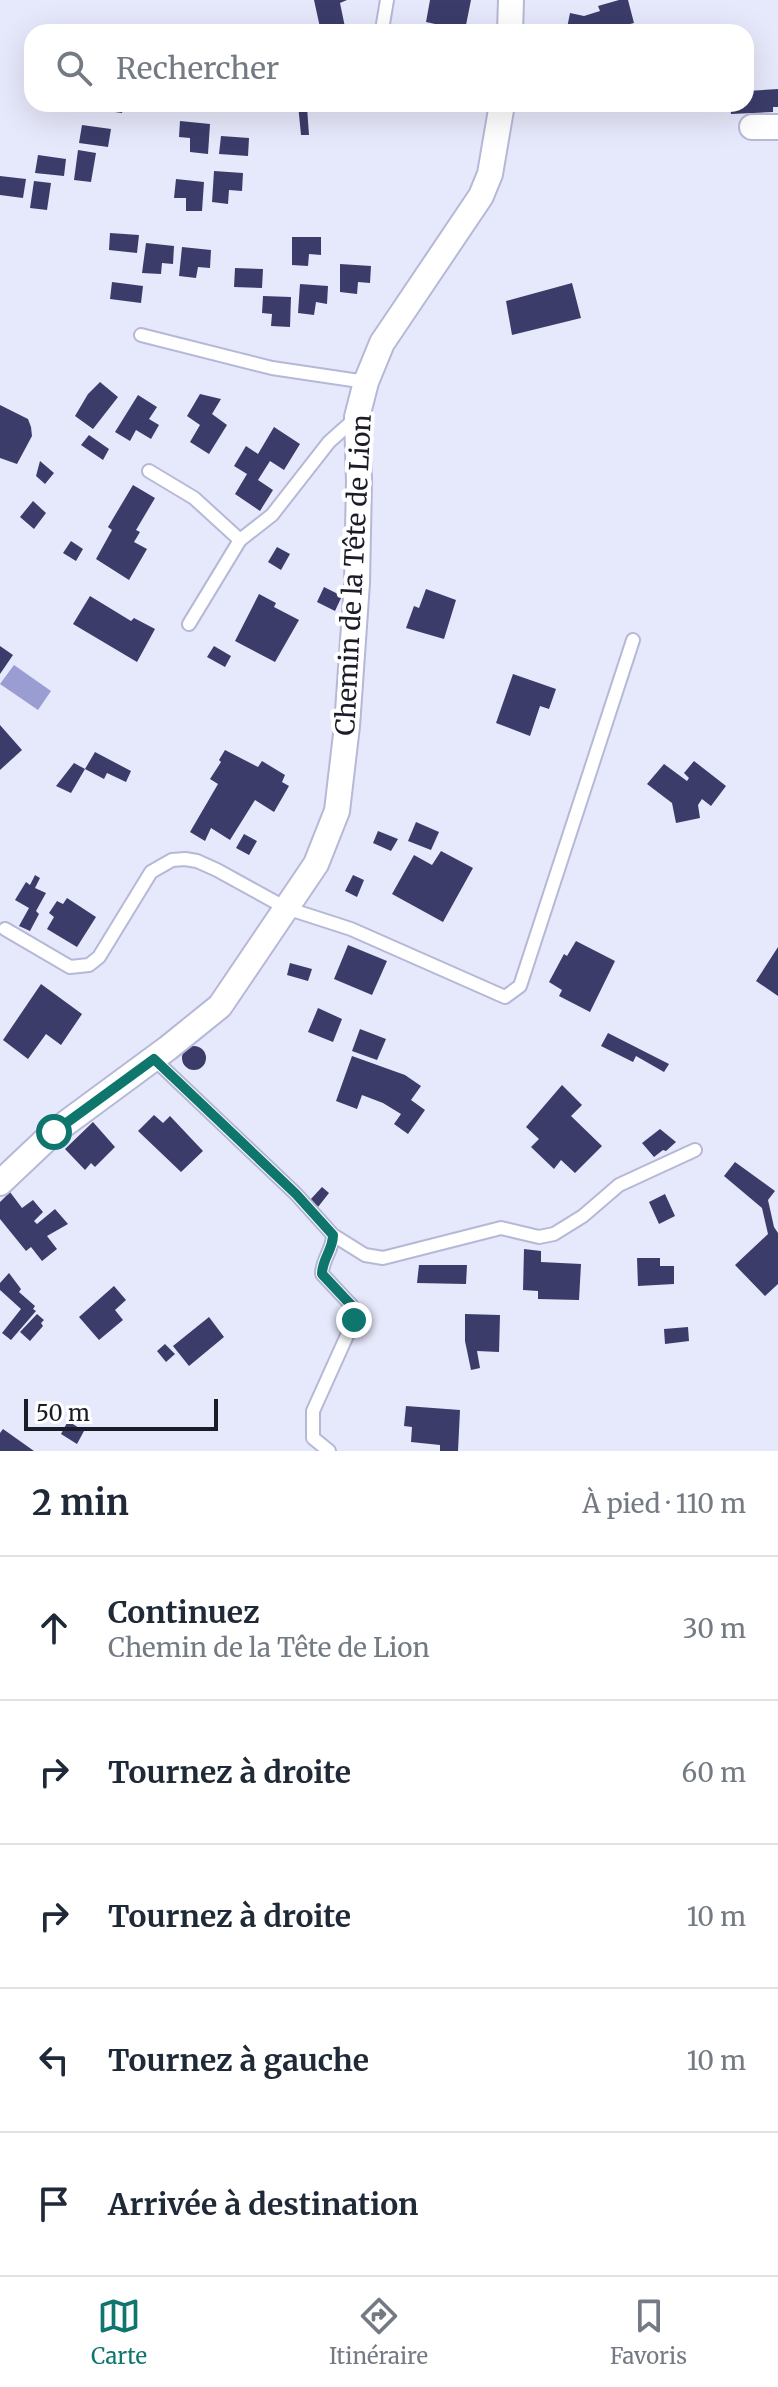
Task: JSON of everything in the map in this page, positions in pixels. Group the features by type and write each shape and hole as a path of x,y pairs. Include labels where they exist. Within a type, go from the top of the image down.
{"street":[{"path":"510,24 511,0"},
{"name":"Chemin de la Tête de Lion","path":"0,1183 54,1132 220,1006 316,864 337,811 347,726 357,583 357,417 366,382 382,343 481,196 490,174 501,112"},
{"path":"752,127 778,127"}],"lane":[{"path":"383,24 387,0"},
{"path":"141,335 272,368 366,382"},
{"path":"189,624 240,540 272,515 329,442 357,417"},
{"path":"149,471 194,498 240,540"},
{"path":"5,929 70,967 89,965 99,957 151,872 172,860 185,859 217,870 286,908 351,929 505,997 520,986 633,640"},
{"path":"154,1059 296,1194 333,1235 365,1255 383,1258 501,1228 539,1237 554,1234 583,1216 619,1185 695,1150"},
{"path":"329,1451 313,1438 313,1411 354,1320 352,1306 322,1274 322,1264 333,1244 333,1235"}],"water":[{"path":"14,665 51,691 38,710 0,684"}],"building":[{"path":"314,0 347,0 340,3 344,24 319,24"},
{"path":"430,0 471,0 466,24 426,22"},
{"path":"628,0 634,23 568,24 570,13 584,16 600,11 598,6"},
{"path":"778,89 778,107 773,107 773,112 731,114 754,112 754,90"},
{"path":"299,112 307,112 309,135 301,135"},
{"path":"180,121 210,124 208,154 190,152 190,138 179,137"},
{"path":"82,125 111,129 108,147 79,143"},
{"path":"221,136 249,138 248,156 219,154"},
{"path":"78,150 96,153 91,182 74,180"},
{"path":"38,155 66,159 64,176 35,173"},
{"path":"214,171 243,173 242,191 229,190 228,204 212,202"},
{"path":"0,176 26,179 23,198 0,195"},
{"path":"176,179 204,182 202,211 186,211 186,198 174,198"},
{"path":"34,181 51,183 47,210 30,208"},
{"path":"110,233 139,235 137,253 109,250"},
{"path":"292,237 321,237 321,255 309,254 308,266 292,265"},
{"path":"146,243 174,246 173,264 162,263 161,274 142,273"},
{"path":"182,247 211,250 210,268 198,267 196,278 179,276"},
{"path":"340,264 371,266 370,283 358,282 357,294 340,292"},
{"path":"235,268 263,269 262,288 234,287"},
{"path":"112,282 143,286 141,303 110,299"},
{"path":"572,283 581,318 512,335 506,301"},
{"path":"300,284 328,286 327,304 316,302 314,315 298,313"},
{"path":"263,296 291,297 290,327 271,326 272,314 262,313"},
{"path":"100,382 118,397 93,429 75,416 88,394"},
{"path":"200,394 221,399 212,414 227,425 209,454 190,442 200,425 187,416"},
{"path":"138,395 157,407 149,419 159,425 151,439 136,430 130,441 115,432"},
{"path":"0,405 28,419 31,427 32,436 17,464 0,458"},
{"path":"274,427 300,444 284,470 270,461 258,480 273,490 260,511 235,494 247,474 234,466 246,446 258,454"},
{"path":"89,435 109,449 103,460 81,445"},
{"path":"40,461 54,473 45,484 36,476"},
{"path":"133,485 155,498 136,530 140,532 134,542 147,549 129,580 96,559 112,530 108,527"},
{"path":"33,501 46,513 34,529 20,517"},
{"path":"71,541 83,549 76,561 63,553"},
{"path":"277,547 290,554 281,570 268,562"},
{"path":"324,587 342,596 335,611 317,602"},
{"path":"426,589 456,600 444,639 406,628 414,606 419,608"},
{"path":"259,594 276,603 274,607 299,620 275,662 235,641"},
{"path":"90,596 131,621 134,618 155,629 137,662 73,624"},
{"path":"0,646 13,655 0,674"},
{"path":"214,646 231,656 225,667 207,657"},
{"path":"513,674 556,689 549,709 540,706 530,736 496,723"},
{"path":"0,725 22,750 0,770"},
{"path":"225,750 258,767 262,761 285,775 282,782 289,786 274,812 255,800 230,840 211,828 205,841 190,832 218,784 210,779"},
{"path":"95,752 131,771 126,782 107,773 104,779 85,769"},
{"path":"694,761 726,786 711,806 702,799 698,805 700,818 676,823 672,803 647,784 664,764 687,781 689,778 684,773"},
{"path":"74,763 85,769 71,793 56,786"},
{"path":"416,822 439,832 431,850 408,841"},
{"path":"378,831 398,839 391,851 373,843"},
{"path":"244,834 257,841 249,855 236,848"},
{"path":"441,851 473,868 443,922 392,894 414,855 432,865"},
{"path":"35,875 40,878 35,888 46,893 30,931 19,926 29,908 15,900 26,882 30,885"},
{"path":"353,875 364,880 357,897 345,891"},
{"path":"67,898 96,917 77,947 47,929 54,917 49,913 57,901 63,904"},
{"path":"576,941 615,961 590,1012 559,996 562,990 549,982 564,954 567,956"},
{"path":"348,945 387,961 372,995 334,979"},
{"path":"778,947 778,996 756,981"},
{"path":"290,963 312,969 308,981 287,975"},
{"path":"41,984 82,1014 61,1045 46,1034 28,1059 3,1040"},
{"path":"318,1008 342,1019 333,1042 308,1032"},
{"path":"360,1029 386,1039 377,1060 352,1051"},
{"path":"608,1033 669,1064 664,1072 636,1056 633,1062 601,1046"},
{"path":"194,1046 203,1049 206,1058 203,1067 194,1070 185,1067 182,1058 185,1049"},
{"path":"352,1056 405,1075 421,1086 411,1100 425,1110 408,1134 394,1124 401,1114 383,1103 362,1095 357,1109 336,1101"},
{"path":"562,1085 582,1105 571,1116 602,1146 575,1173 561,1160 554,1169 531,1147 539,1139 526,1127"},
{"path":"154,1115 163,1123 170,1116 203,1151 181,1172 138,1131"},
{"path":"93,1122 115,1147 95,1167 91,1163 85,1170 65,1149"},
{"path":"660,1129 676,1142 654,1157 642,1143"},
{"path":"735,1162 775,1191 768,1200 778,1233 778,1284 765,1296 735,1265 768,1234 762,1208 724,1176"},
{"path":"322,1187 329,1193 318,1207 310,1200"},
{"path":"10,1192 22,1208 33,1200 43,1212 34,1221 37,1224 55,1209 68,1224 47,1236 57,1249 42,1261 31,1247 26,1251 0,1219 0,1202"},
{"path":"665,1194 675,1216 659,1224 649,1202"},
{"path":"524,1249 541,1251 541,1262 581,1264 579,1300 538,1299 538,1291 523,1290"},
{"path":"637,1258 660,1258 660,1266 674,1266 674,1284 638,1286"},
{"path":"419,1265 467,1265 466,1284 417,1283"},
{"path":"9,1273 21,1289 19,1292 35,1306 33,1309 36,1311 11,1340 2,1333 21,1309 0,1290 0,1283"},
{"path":"114,1286 126,1300 115,1310 123,1320 99,1340 79,1317"},
{"path":"37,1314 44,1320 41,1323 43,1326 30,1341 20,1332"},
{"path":"465,1314 500,1315 499,1352 477,1351 480,1368 471,1370 465,1341"},
{"path":"209,1317 224,1337 189,1366 173,1346"},
{"path":"688,1327 689,1341 665,1344 664,1329"},
{"path":"165,1344 175,1354 166,1362 157,1351"},
{"path":"406,1406 460,1410 458,1451 440,1451 440,1445 411,1442 412,1427 404,1426"},
{"path":"68,1421 84,1431 77,1444 61,1434"},
{"path":"3,1429 34,1451 0,1451 0,1433"}],"route":[{"path":"54,1132 154,1059 296,1194 333,1235 333,1244 322,1264 322,1274 352,1306 354,1320"}]}
